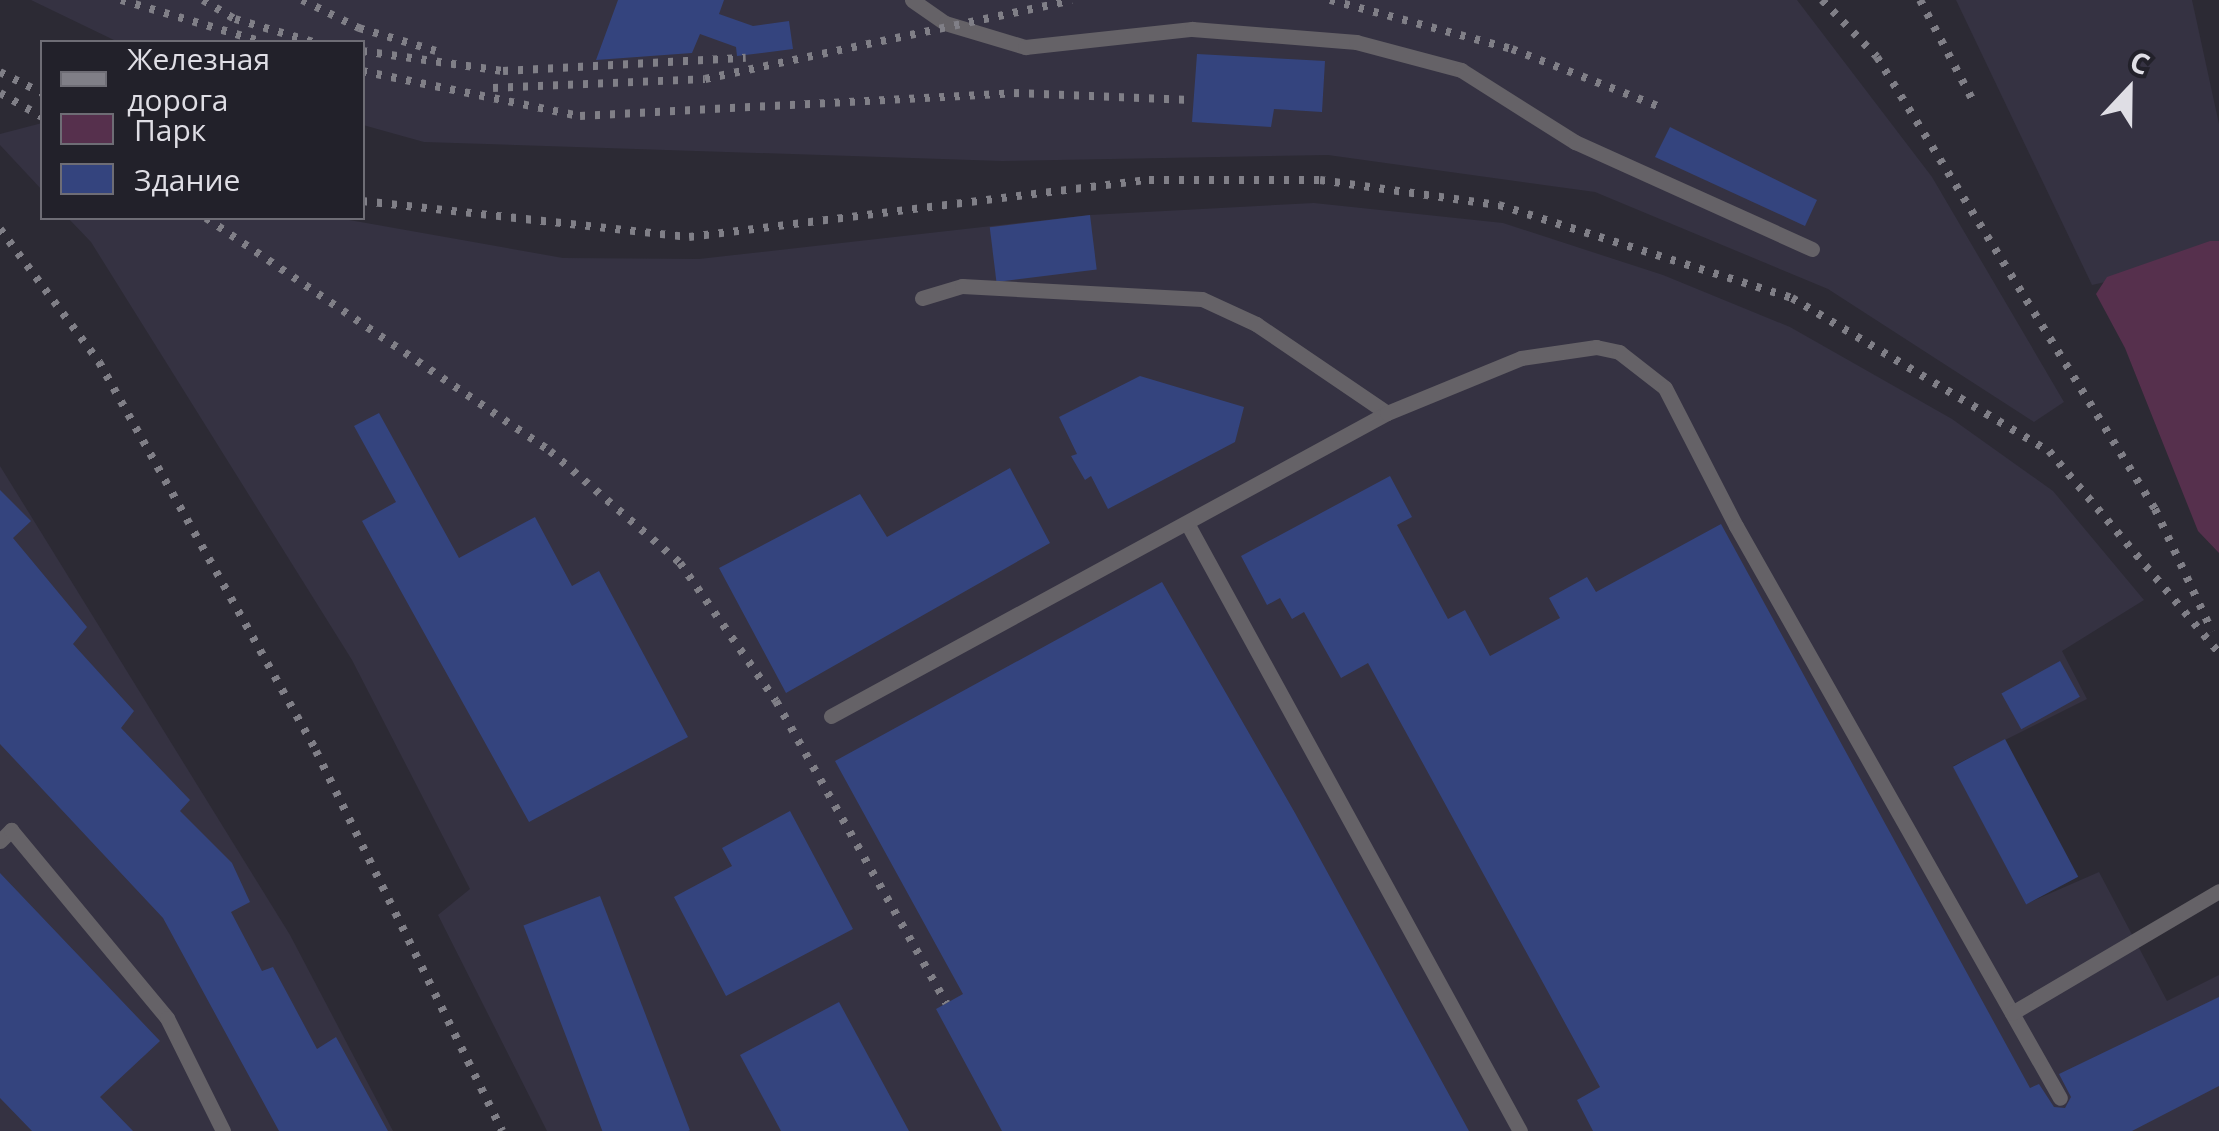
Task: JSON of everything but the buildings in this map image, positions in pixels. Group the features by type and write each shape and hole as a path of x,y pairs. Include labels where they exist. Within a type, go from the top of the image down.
{"lane":[{"path":"912,0 944,23 1024,47 1192,29 1356,42 1461,70 1575,142 1812,249"},
{"path":"922,298 962,286 1202,299 1256,324 1388,413"},
{"path":"831,716 1388,413 1520,358 1558,349 1596,347 1648,369 1665,388 1736,526 2060,1098"},
{"path":"1186,522 1520,1131"},
{"path":"0,841 11,830 167,1018 223,1131"},
{"path":"2012,1014 2219,890"}],"shaded area":[{"path":"31,0 1797,0 1932,177 2064,402 2034,422 1828,289 1595,192 1328,155 1002,161 424,142 365,126 365,40 114,40"},
{"path":"1956,0 2192,0 2219,124 2219,256 2092,285"},
{"path":"40,124 40,188 0,145 0,134"},
{"path":"1314,203 1503,223 1663,275 1790,327 1952,419 2053,491 2144,600 2062,651 2087,699 1953,766 2026,904 2099,872 2167,1001 2219,975 2219,1131 547,1131 438,915 470,889 352,660 91,242 70,220 349,220 563,258 699,259 1090,215"},
{"path":"0,466 290,935 393,1131 0,1131"}],"green space":[{"path":"2219,241 2219,553 2198,531 2125,348 2096,294 2107,277"}],"railway":[{"path":"121,0 256,40"},
{"path":"203,0 235,19 306,40"},
{"path":"302,0 359,28 436,51"},
{"path":"493,88 705,79 1072,0"},
{"path":"1330,0 1512,49 1665,109"},
{"path":"1822,0 1877,57 2155,509 2212,631"},
{"path":"1920,0 1974,103"},
{"path":"365,51 503,71 746,58"},
{"path":"0,72 40,92"},
{"path":"365,72 580,116 1014,93 1191,100"},
{"path":"0,93 40,116"},
{"path":"365,201 689,237 1149,180 1320,180 1499,205 1792,298 2049,451 2219,653"},
{"path":"209,220 550,451 680,563 776,701 946,1003"},
{"path":"0,229 99,362 316,751 502,1131"}]}
